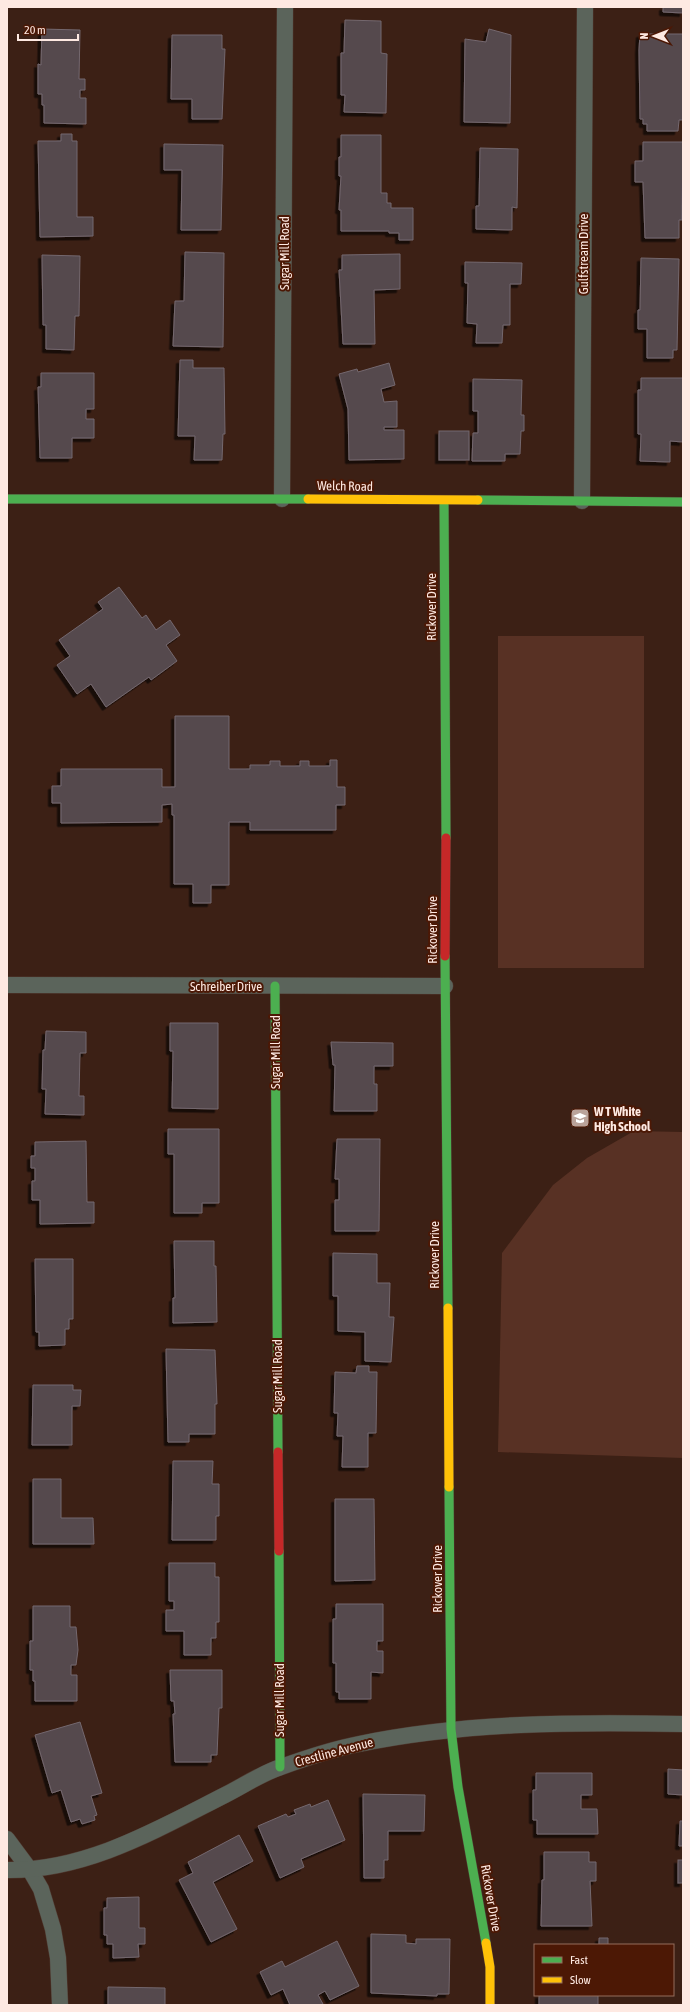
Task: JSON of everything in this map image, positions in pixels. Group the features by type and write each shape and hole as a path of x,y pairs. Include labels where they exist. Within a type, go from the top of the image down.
{"street":[{"name":"Sugar Mill Road","path":"282,499 285,7"},
{"name":"Gulfstream Drive","path":"582,502 585,7"},
{"name":"Welch Road","path":"7,499 282,499 683,502"},
{"name":"Rickover Drive","path":"444,501 446,732 444,986 451,1729 458,1787 490,1967 490,2005"},
{"name":"Schreiber Drive","path":"7,985 444,986"},
{"name":"Sugar Mill Road","path":"275,986 280,1767"},
{"name":"Crestline Avenue","path":"7,1870 30,1870 81,1861 144,1836 280,1767 358,1744 451,1729 566,1724 683,1724"},
{"path":"7,1840 30,1870 41,1889 53,1929 58,1958 60,2005"}],"shaded area":[{"path":"498,636 644,636 644,968 498,968"},
{"path":"634,1131 683,1132 683,1458 498,1452 502,1253 553,1185 587,1158"}],"building":[{"path":"663,7 683,7 683,13 663,12"},
{"path":"345,20 381,21 381,53 387,54 386,113 344,112 345,95 341,95 341,53 344,53"},
{"path":"42,29 80,30 79,79 85,79 85,90 80,90 80,98 86,98 86,124 44,123 44,105 42,105 42,94 38,94 38,64 41,65"},
{"path":"489,29 511,35 510,123 464,122 465,39 486,42"},
{"path":"640,34 683,34 683,120 679,120 678,131 647,131 647,124 643,124 643,119 640,119"},
{"path":"172,35 222,35 222,49 225,49 222,119 192,119 192,99 171,99"},
{"path":"61,134 72,134 72,141 77,141 77,217 93,217 93,236 40,237 38,141 61,141"},
{"path":"341,135 381,135 381,193 387,193 387,203 391,203 391,208 413,208 413,240 399,240 399,233 389,233 389,231 341,231 341,210 339,210 341,176 339,176 339,157 341,157"},
{"path":"643,142 683,142 682,220 679,220 679,238 645,238 643,182 635,182 635,161 643,161"},
{"path":"164,144 223,145 221,230 181,230 182,170 164,170"},
{"path":"480,148 518,149 517,208 512,207 512,230 476,229 476,206 479,206"},
{"path":"185,252 224,253 223,347 173,346 175,301 184,301"},
{"path":"400,254 400,289 374,290 375,344 343,344 339,270 342,270 342,255"},
{"path":"42,255 80,256 79,316 75,316 74,350 46,349 46,325 43,325"},
{"path":"641,258 679,259 677,350 673,350 673,358 647,358 647,329 638,329"},
{"path":"465,262 522,263 521,284 510,284 510,325 503,325 502,343 476,343 477,324 467,323 468,283 465,283"},
{"path":"180,360 193,360 193,368 224,368 225,434 223,434 222,460 194,460 195,436 178,436"},
{"path":"389,363 395,385 381,389 384,402 397,401 397,427 384,427 384,430 404,430 404,459 349,460 348,409 339,374 357,369 358,372"},
{"path":"41,373 94,373 94,409 86,409 86,419 94,419 94,438 72,438 72,458 40,458 38,387 41,387"},
{"path":"641,378 683,378 683,442 670,441 670,462 640,461 641,434 638,434 638,390 641,390"},
{"path":"473,379 522,380 521,415 524,415 524,431 521,431 520,454 505,454 505,461 472,461 473,433 478,433 478,411 473,411"},
{"path":"439,431 469,431 469,460 439,460"},
{"path":"119,587 142,618 146,615 156,630 170,620 180,635 166,645 177,661 151,680 149,677 106,707 91,684 77,694 57,665 70,656 59,640 103,609 98,602"},
{"path":"175,716 229,716 229,769 250,769 250,765 270,765 270,761 280,761 280,766 300,766 300,761 309,761 309,766 330,766 330,760 337,760 337,787 345,787 345,805 336,805 336,830 250,830 250,822 229,822 229,885 211,885 211,903 193,903 193,884 174,884 174,815 172,815 172,804 162,805 162,822 61,823 61,803 52,803 52,786 61,786 61,769 162,769 162,787 175,787"},
{"path":"170,1023 218,1023 218,1109 172,1108 173,1051 170,1051"},
{"path":"46,1031 86,1032 86,1053 80,1053 79,1096 84,1096 84,1115 45,1114 46,1089 42,1089 43,1050 45,1050"},
{"path":"331,1042 393,1043 393,1066 374,1066 374,1084 377,1084 377,1111 334,1111 335,1065 333,1065"},
{"path":"168,1129 219,1129 219,1203 202,1203 202,1213 174,1213 174,1154 168,1154"},
{"path":"337,1139 380,1139 379,1231 335,1231 335,1200 339,1200 339,1179 335,1179"},
{"path":"86,1141 87,1202 94,1202 94,1223 40,1224 40,1200 32,1200 32,1181 35,1181 35,1168 31,1168 31,1156 35,1156 35,1142"},
{"path":"174,1241 214,1241 217,1322 173,1323 173,1298 175,1298"},
{"path":"333,1253 377,1254 377,1283 390,1283 389,1317 394,1317 391,1362 365,1361 365,1332 338,1331 338,1296 333,1296"},
{"path":"35,1259 73,1259 73,1319 69,1319 69,1329 65,1329 65,1345 39,1346 39,1332 36,1332"},
{"path":"166,1349 215,1350 217,1404 215,1404 215,1434 189,1434 189,1442 168,1442"},
{"path":"357,1366 369,1366 369,1372 377,1372 376,1433 368,1433 368,1467 342,1467 343,1436 337,1436 338,1413 334,1413 335,1372 356,1373"},
{"path":"33,1385 73,1385 73,1390 81,1390 80,1406 72,1406 72,1445 32,1445"},
{"path":"173,1461 213,1461 212,1484 219,1484 219,1516 216,1516 216,1540 172,1540"},
{"path":"33,1479 61,1479 61,1518 93,1518 94,1544 33,1544"},
{"path":"335,1499 374,1499 375,1580 335,1581"},
{"path":"169,1563 215,1563 215,1577 219,1577 219,1622 216,1622 216,1638 211,1638 211,1655 184,1655 184,1631 166,1631 166,1610 174,1610 174,1601 169,1601"},
{"path":"336,1604 383,1604 383,1641 377,1641 377,1651 383,1651 383,1673 371,1672 371,1699 339,1699 339,1692 336,1692 336,1663 333,1663 333,1619 336,1619"},
{"path":"33,1606 70,1606 70,1627 76,1627 78,1650 76,1665 71,1665 71,1675 77,1675 77,1701 35,1701 35,1681 33,1681 33,1670 30,1670 30,1641 33,1641"},
{"path":"170,1670 222,1670 222,1708 219,1708 217,1755 211,1755 211,1762 175,1762 173,1714 175,1714 174,1701 171,1701"},
{"path":"80,1722 102,1793 91,1796 97,1815 94,1816 95,1820 82,1824 80,1819 71,1822 61,1790 52,1793 35,1735"},
{"path":"668,1769 683,1770 683,1795 668,1794"},
{"path":"536,1773 592,1773 592,1795 581,1795 581,1809 597,1809 598,1834 537,1834 537,1820 533,1820 533,1790 536,1790"},
{"path":"363,1794 425,1795 424,1831 388,1831 388,1860 384,1860 384,1878 364,1878"},
{"path":"328,1800 345,1840 301,1859 304,1867 280,1878 258,1826 286,1814 288,1817 296,1814 294,1810 310,1804 311,1807"},
{"path":"680,1821 683,1821 683,1846 679,1846"},
{"path":"239,1835 253,1861 213,1882 237,1929 211,1942 179,1880 193,1873 188,1862"},
{"path":"544,1852 589,1852 589,1862 596,1862 596,1881 590,1881 592,1926 541,1926"},
{"path":"678,1860 683,1860 683,1883 678,1883"},
{"path":"139,1897 139,1928 145,1928 145,1944 138,1944 139,1957 113,1958 113,1944 107,1944 107,1935 104,1935 104,1908 107,1908 107,1898"},
{"path":"371,1934 406,1935 406,1943 416,1944 416,1939 450,1939 449,1994 437,1994 437,1996 371,1993"},
{"path":"599,1938 608,1938 608,1944 599,1944"},
{"path":"337,1941 359,1986 330,2000 325,1991 318,1995 323,2004 321,2005 290,2005 283,1989 271,1995 260,1972 282,1961 285,1967"},
{"path":"108,1987 165,1988 165,2005 108,2005"},
{"path":"539,1996 598,1996 598,2005 539,2005"}],"traffic: fast":[{"path":"7,499 308,499"},
{"path":"478,500 683,502"},
{"path":"444,501 446,838"},
{"path":"445,956 448,1308"},
{"path":"275,986 278,1452"},
{"path":"449,1487 451,1729 458,1787 486,1943"},
{"path":"279,1551 280,1767"}],"traffic: slow":[{"path":"308,499 478,500"},
{"path":"448,1308 449,1487"},
{"path":"486,1943 490,1967 490,2005"}],"traffic: jam":[{"path":"445,956 446,838"},
{"path":"278,1452 279,1551"}],"place":[{"name":"W T White High School","path":"580,1118"}]}
